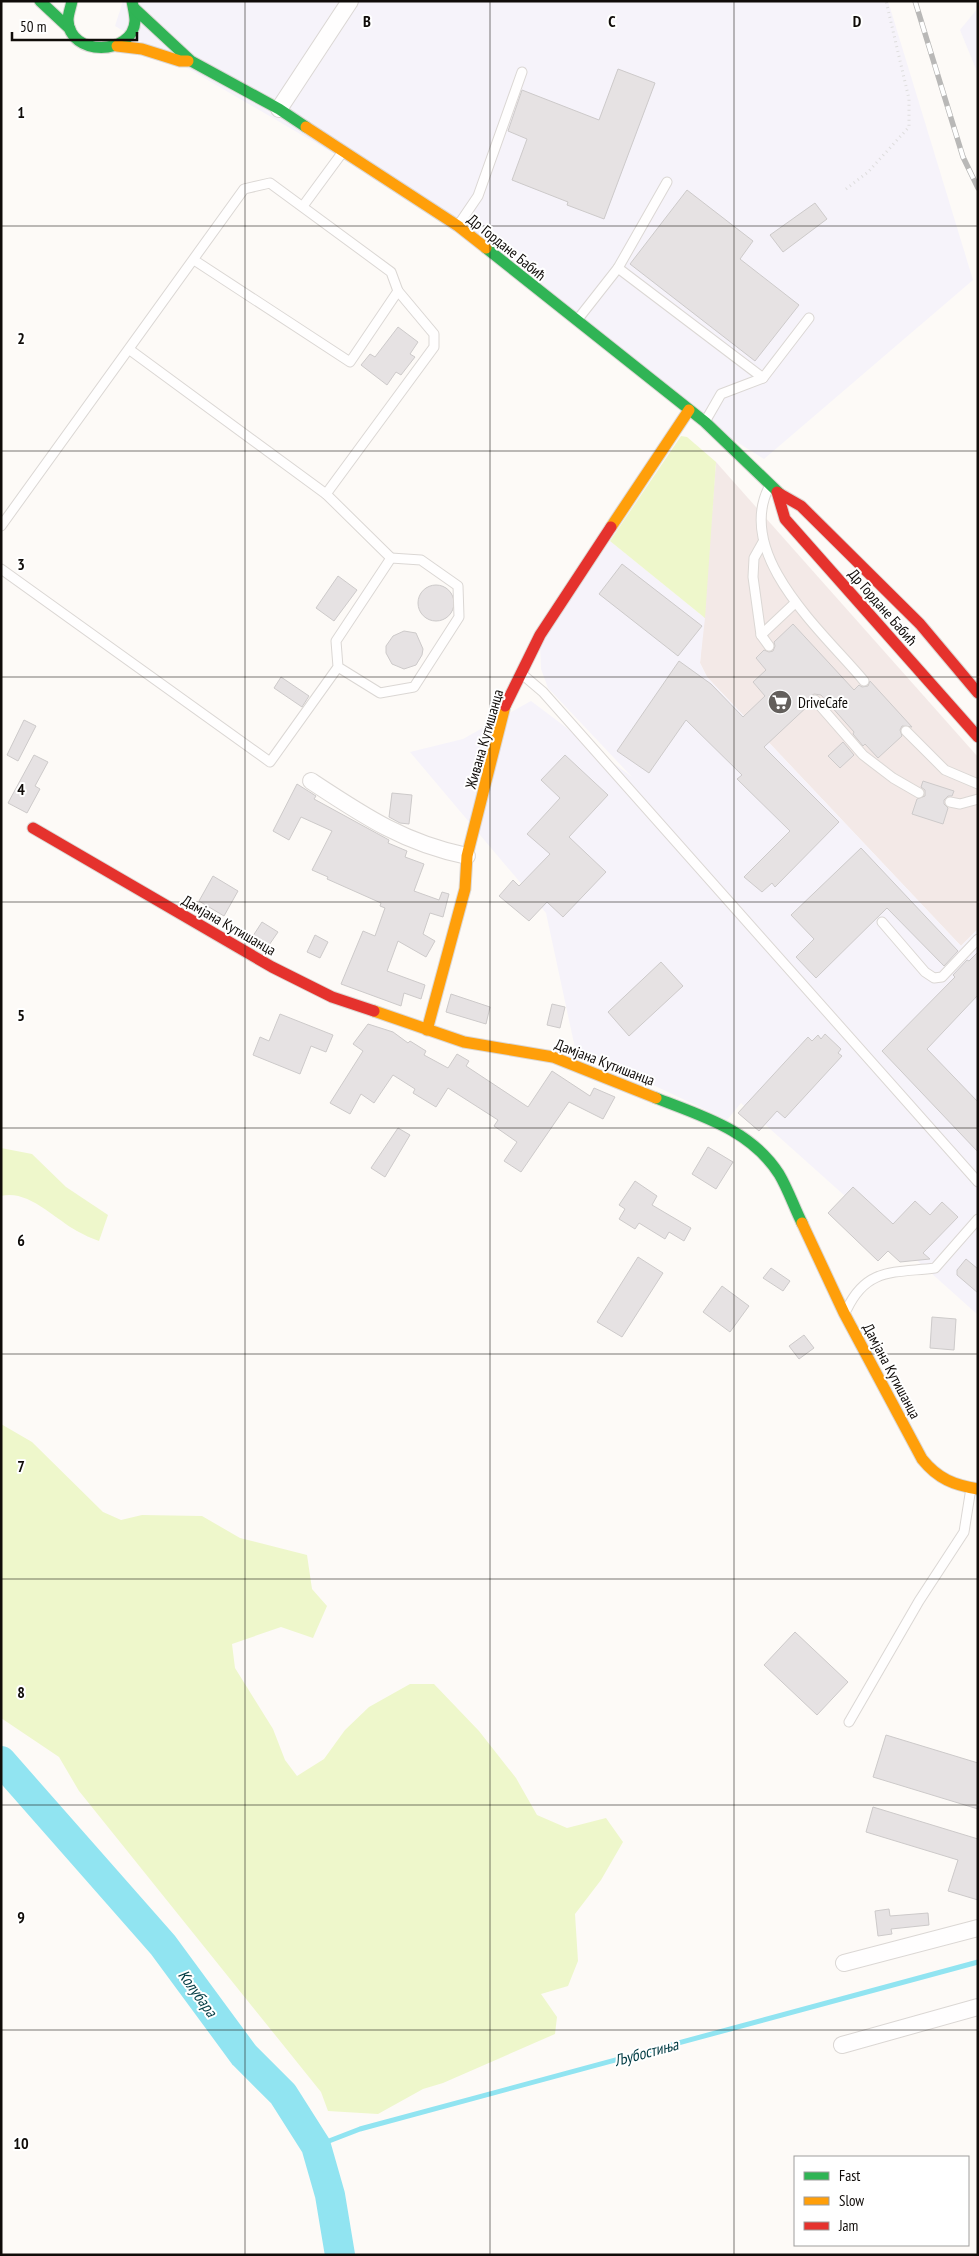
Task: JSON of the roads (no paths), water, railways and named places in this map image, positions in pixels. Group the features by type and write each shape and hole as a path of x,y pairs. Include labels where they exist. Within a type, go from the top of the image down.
{"street":[{"path":"40,1 70,29"},
{"path":"70,29 68,11 72,1"},
{"path":"279,109 350,1"},
{"path":"117,46 124,41 134,26 133,5"},
{"name":"Др Гордане Бабић","path":"133,5 191,61 279,109 458,226 576,322 705,422 774,488 801,506 913,617 978,694"},
{"name":"Др Гордане Бабић","path":"70,29 78,41 92,48 100,50 117,46 142,49 180,61 191,61"},
{"name":"Живана Кутишанца","path":"427,1030 465,889 467,856 505,707 540,635 688,410"},
{"name":"Др Гордане Бабић","path":"774,488 785,519 978,737"},
{"path":"311,782 374,822 399,835 426,846 467,856"},
{"name":"Дамјана Кутишанца","path":"33,828 272,968 332,997 464,1042 553,1057 700,1115 740,1134 754,1144 779,1174 844,1313 922,1459 932,1473 947,1483 974,1488"},
{"path":"844,1963 978,1928"},
{"path":"842,2045 978,2007"}],"lane":[{"path":"458,226 478,196 522,72"},
{"path":"303,206 344,151"},
{"path":"576,322 618,268 667,182"},
{"path":"1,526 130,350 244,189 270,183 391,272 398,291 434,334 434,347 326,494"},
{"path":"194,260 350,362 398,291"},
{"path":"618,268 763,378"},
{"path":"705,422 721,394 763,378 809,318"},
{"path":"130,350 326,494 391,558 421,560 458,586 459,617 414,687 380,693 338,667"},
{"path":"774,488 763,498 763,542 770,560 795,603 864,681"},
{"path":"763,542 754,558 753,577 760,635 770,646"},
{"path":"1,568 270,762 338,667 336,642 391,558"},
{"path":"760,635 795,603"},
{"path":"521,673 543,692 978,1182"},
{"path":"815,700 863,755 893,778 919,793"},
{"path":"906,731 945,770 978,784"},
{"path":"950,802 960,804 978,799"},
{"path":"882,922 925,972 934,978 942,977 978,939"},
{"path":"844,1313 855,1292 875,1276 935,1268 978,1219"},
{"path":"849,1722 919,1601 964,1532 974,1488"}],"waterway":[{"name":"Колубара","path":"1,1761 163,1945 244,2055 283,2094 316,2146 330,2195 340,2255"},
{"name":"Љубостиња","path":"316,2146 360,2129 978,1962"}],"railway":[{"path":"915,1 963,157 978,188"}],"place":[{"name":"DriveCafe","path":"780,702"}]}
